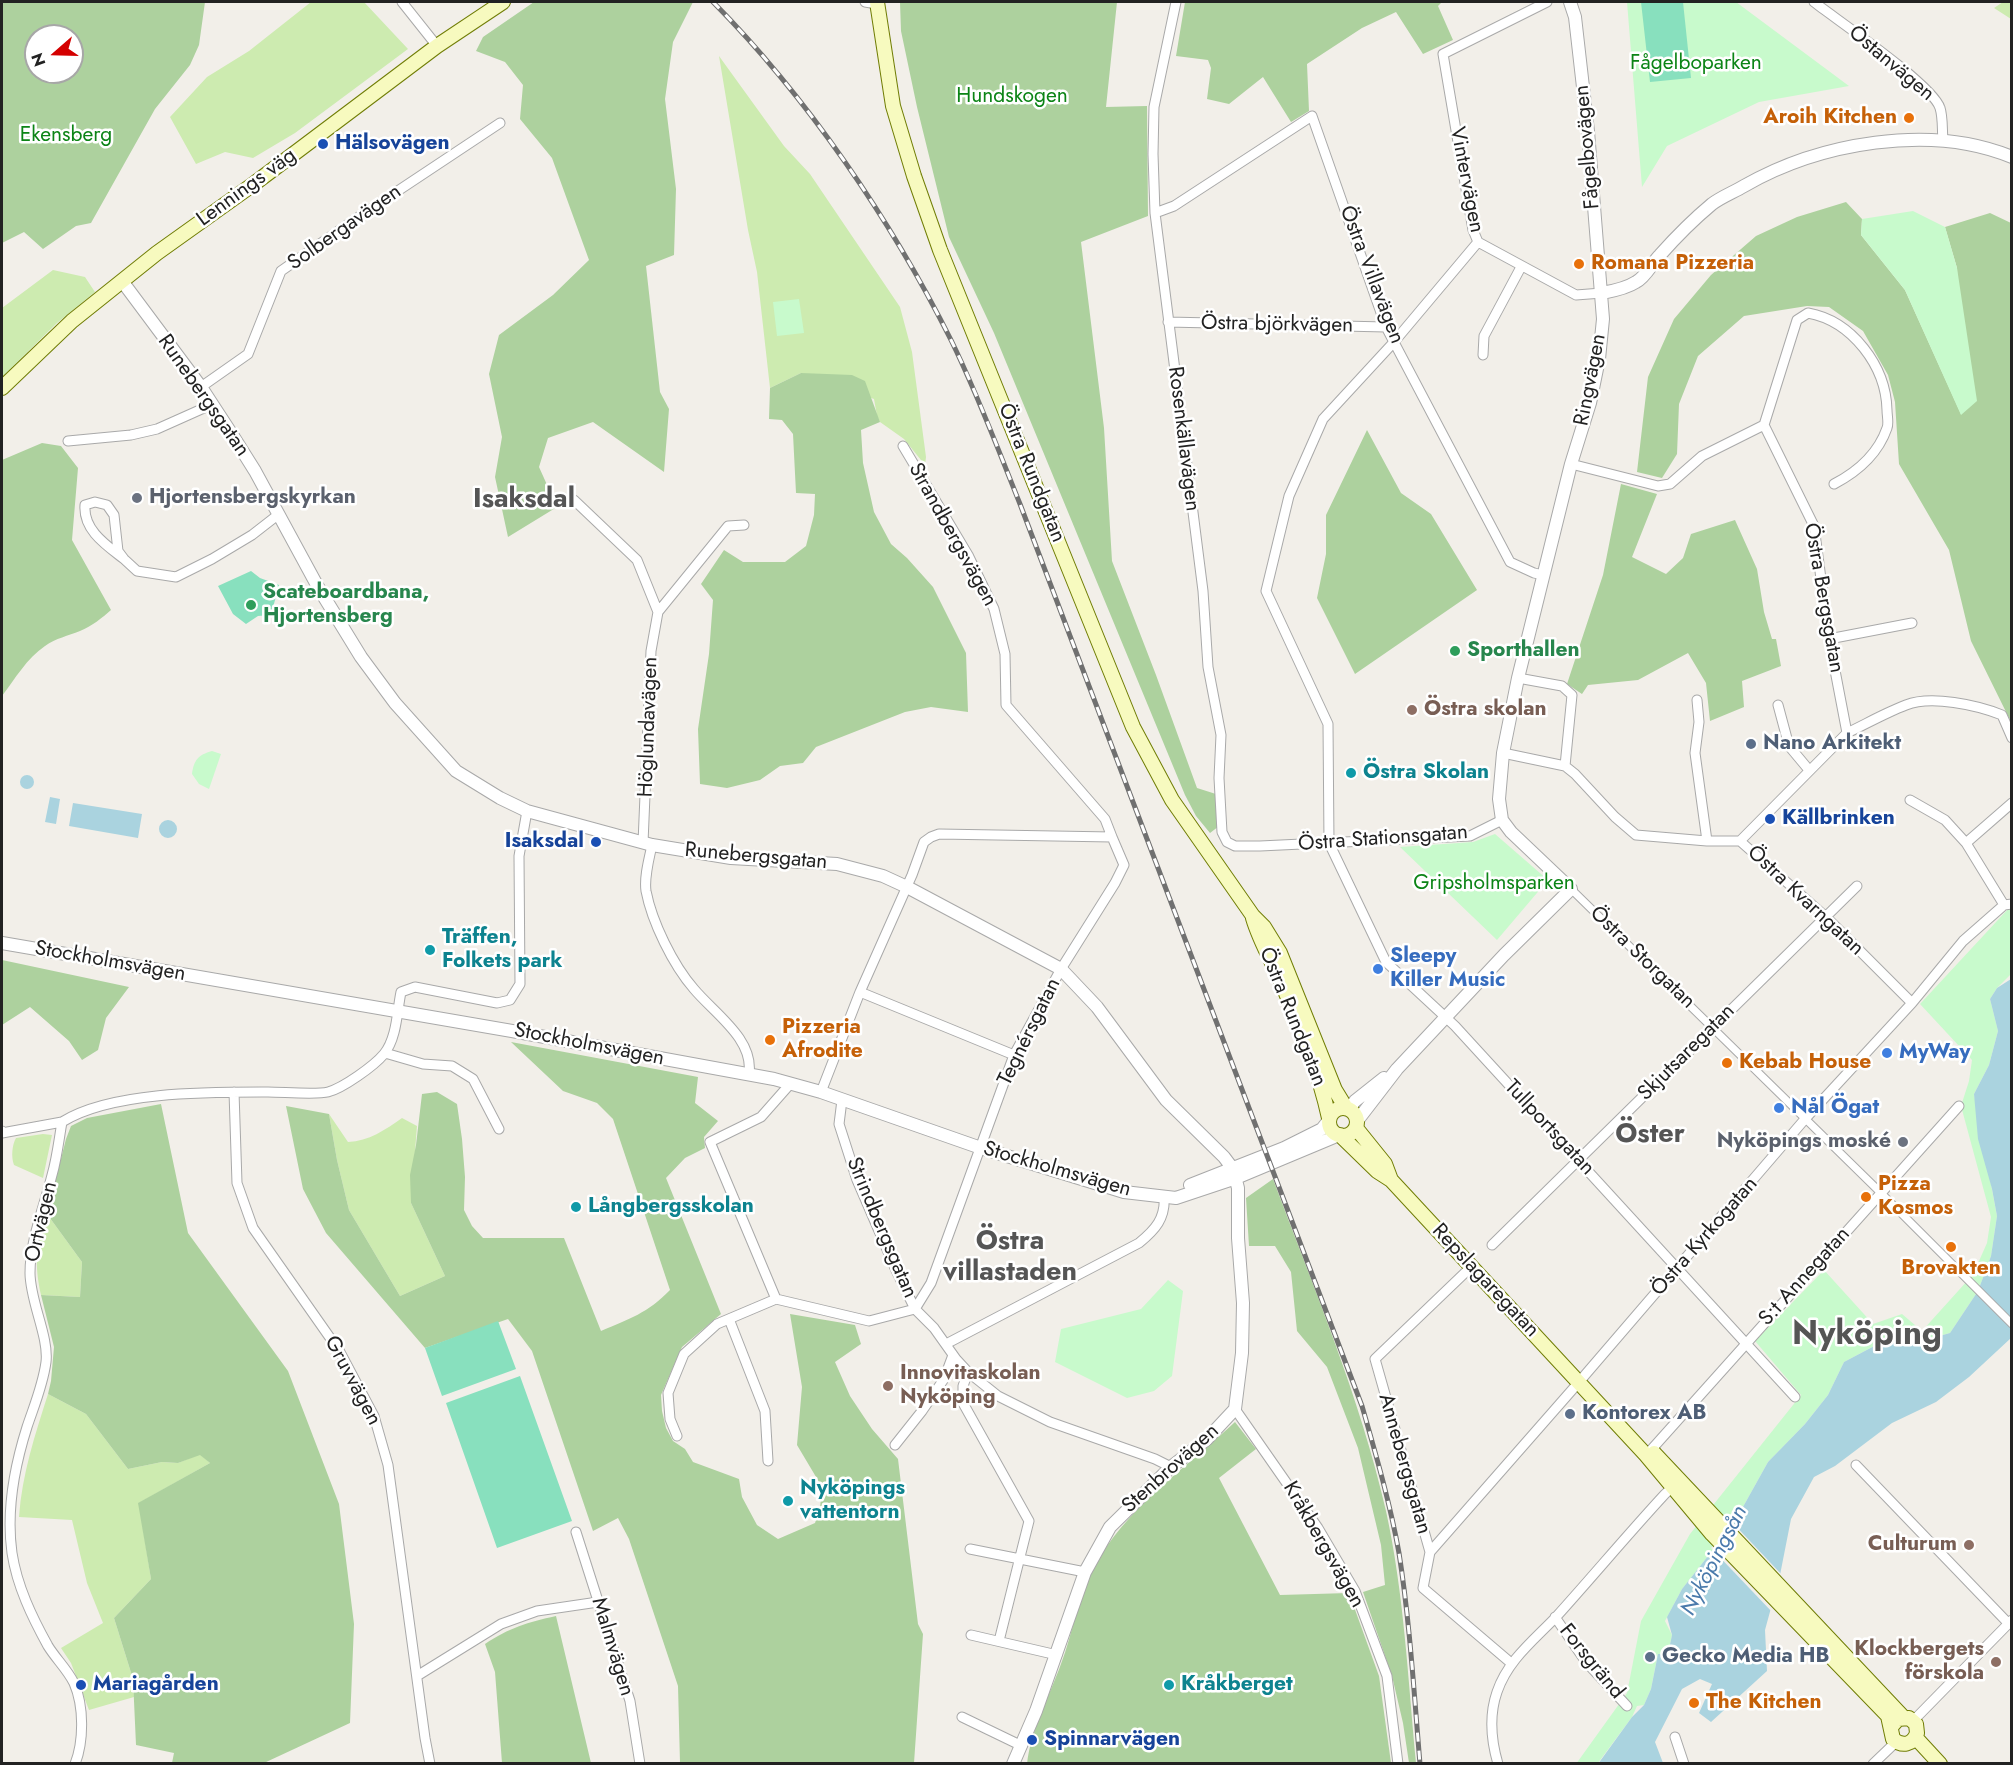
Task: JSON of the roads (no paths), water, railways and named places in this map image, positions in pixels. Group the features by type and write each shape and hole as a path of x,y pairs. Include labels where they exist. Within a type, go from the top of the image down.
{"main road":[{"name":"Lennings väg","path":"2,388 72,321 157,253 437,46 503,2"},
{"name":"Östra Rundgatan","path":"873,2 893,106 917,186 940,250 1125,707 1172,800 1253,916 1264,927 1280,953 1335,1090 1348,1108"},
{"name":"Östra Rundgatan","path":"1253,916 1257,933 1314,1062 1329,1119"},
{"path":"1348,1108 1355,1114 1357,1125 1349,1135 1339,1135 1332,1131 1329,1119 1334,1111 1348,1108"},
{"name":"Repslagaregatan","path":"1357,1125 1385,1164 1391,1180"},
{"name":"Repslagaregatan","path":"1339,1135 1377,1171 1391,1180 1792,1610"},
{"name":"Repslagaregatan","path":"1579,1382 1651,1450 1676,1485"},
{"path":"1792,1610 1917,1729 1906,1742"},
{"path":"1792,1610 1888,1716 1891,1735 1940,1764"},
{"path":"1891,1727 1894,1722 1908,1719"},
{"path":"1906,1742 1928,1764"}],"street":[{"path":"402,2 437,46"},
{"name":"Rosenkällavägen","path":"1176,2 1154,107 1155,213 1203,591 1208,666 1221,735 1219,778 1222,832 1227,842 1235,846 1260,846"},
{"name":"Vintervägen","path":"1547,2 1443,54 1473,230 1478,242 1576,295 1602,293"},
{"name":"Fågelbovägen","path":"1570,2 1575,17 1587,120 1602,293"},
{"name":"Östanvägen","path":"1814,2 1826,5 1934,97 1941,108 1943,140"},
{"name":"Östra Villavägen","path":"1155,213 1174,206 1312,116 1386,327 1509,562 1543,575"},
{"name":"Solbergavägen","path":"201,387 248,354 281,271 500,123"},
{"path":"1602,293 1637,282 1660,255 1714,203 1790,162 1833,149 1867,144 1943,140 1970,144 2012,157"},
{"path":"1329,843 1328,724 1266,591 1290,496 1323,419 1394,342 1478,242"},
{"path":"1483,355 1484,336 1521,267"},
{"name":"Runebergsgatan","path":"122,281 213,404 255,471 334,615 361,657 395,704 456,771 500,798 527,811 648,844 731,858 837,864 883,876 907,887 1061,969 1097,1007 1166,1100 1224,1157 1234,1173"},
{"name":"Ringvägen","path":"1502,820 1499,799 1503,753 1518,678 1543,575 1571,464 1590,403 1603,318 1602,293"},
{"path":"1571,464 1658,486 1670,484 1702,456 1764,425 1797,320 1808,313 1824,316 1838,324 1867,352 1882,378 1887,404 1888,426 1872,455 1854,474 1834,484"},
{"name":"Östra björkvägen","path":"1168,322 1386,327"},
{"path":"68,441 131,435 158,429 213,404"},
{"name":"Östra Bergsgatan","path":"1764,425 1814,526 1829,639 1846,733"},
{"name":"Strandbergsvägen","path":"903,446 968,555 994,609 1005,654 1006,705 1105,819 1112,837"},
{"path":"574,500 637,560 658,612"},
{"path":"124,559 118,550 114,515 107,504 95,502 85,505 84,515 92,531 137,571 176,577 232,547 279,514"},
{"name":"Höglundavägen","path":"744,525 728,526 658,612 651,651 646,889 663,942 692,987 741,1040 749,1055 749,1074"},
{"path":"1829,639 1912,623"},
{"path":"1503,753 1565,766 1572,695 1562,686 1518,678"},
{"path":"1697,700 1699,722 1695,753 1707,841"},
{"path":"1740,841 1846,733 1908,704 1931,701 1986,709 2002,715 2012,738"},
{"path":"1778,705 1790,746 1809,770"},
{"path":"2002,715 2012,710"},
{"name":"Östra Kvarngatan","path":"1565,766 1615,818 1636,835 1707,841 1740,841 1826,917 1912,1004"},
{"path":"1910,800 1945,820 1966,843 2008,904"},
{"path":"1966,843 2012,803"},
{"path":"2,1131 2,1133 62,1122 93,1106 162,1096 234,1092 328,1092 358,1077 385,1053 395,1028 401,992 414,987 497,1003 510,1000 520,984 519,856 527,811"},
{"path":"1348,1108 1397,1068 1504,955 1571,889 1511,832 1502,820"},
{"name":"Östra Stationsgatan","path":"1260,846 1470,836 1502,820"},
{"path":"821,1092 860,992 907,887 924,842 934,835 1112,837"},
{"name":"Tegnérsgatan","path":"915,1309 930,1283 1014,1055 1061,969 1124,865 1112,837"},
{"name":"Tullportsgatan","path":"1329,843 1386,962 1446,1018 1580,1160 1796,1397"},
{"name":"Skjutsaregatan","path":"1492,1245 1857,886"},
{"name":"Östra Storgatan","path":"1571,889 2012,1324"},
{"name":"Östra Kyrkogatan","path":"1430,1552 1805,1119 1912,1004 1963,941 2008,904"},
{"name":"Stockholmsvägen","path":"2,943 791,1083 981,1148 1124,1192 1164,1196 1339,1135"},
{"path":"860,992 1014,1055"},
{"path":"385,1053 423,1064 452,1066 472,1079 499,1130"},
{"path":"1357,1125 1397,1068"},
{"path":"776,1299 710,1142 761,1117 791,1083"},
{"name":"Gruvvägen","path":"234,1092 237,1183 253,1228 340,1352 374,1416 388,1466 430,1764"},
{"name":"Strindbergsgatan","path":"842,1100 839,1124 857,1180 895,1268 915,1309 934,1328 953,1356 968,1372 998,1396 1050,1422 1155,1459 1171,1467"},
{"name":"S:t Annegatan","path":"1651,1450 1959,1106"},
{"name":"Stockholmsvägen","path":"1234,1173 1322,1129 1329,1119"},
{"name":"Ortvägen","path":"62,1122 54,1172 33,1248 30,1271 32,1293 47,1359 40,1391 17,1462 9,1509 12,1552 22,1590 34,1620 75,1684 79,1700 80,1751 75,1764"},
{"name":"Stenbrovägen","path":"1013,1764 1057,1655 1085,1572 1110,1527 1171,1467 1207,1439 1235,1409 1242,1353 1243,1303 1238,1238 1238,1188 1234,1173"},
{"path":"946,1344 1139,1243 1160,1223 1165,1205 1164,1196"},
{"name":"Annebergsgatan","path":"1472,1266 1375,1359 1430,1552 1424,1588 1511,1663"},
{"path":"677,1436 670,1419 668,1393 684,1354 717,1324 776,1299 869,1321 915,1309"},
{"path":"729,1319 765,1411 768,1461"},
{"path":"895,1445 944,1379 953,1356"},
{"path":"968,1372 963,1386 963,1402 1029,1521 999,1641"},
{"name":"Kråkbergsvägen","path":"1235,1409 1318,1528 1355,1591 1387,1676 1398,1764"},
{"path":"1856,1465 2010,1621 1908,1719"},
{"path":"1498,1764 1491,1743 1492,1718 1497,1691 1511,1663 1676,1485"},
{"name":"Malmvägen","path":"576,1532 630,1701 640,1764"},
{"path":"970,1549 1085,1572"},
{"path":"417,1676 501,1624 537,1611 598,1602"},
{"name":"Forsgränd","path":"1555,1617 1586,1662 1627,1706"},
{"path":"971,1635 1057,1655"},
{"path":"962,1717 1022,1746"},
{"path":"1675,1737 1684,1764"},
{"path":"1873,1764 1906,1742"}],"water":[{"path":"24,775 30,775 34,782 30,789 24,789 20,785 20,779"},
{"path":"50,797 60,799 56,824 45,822"},
{"path":"73,803 142,814 138,838 69,826"},
{"path":"168,820 174,823 177,829 174,835 168,838 162,835 159,829 162,823"},
{"name":"Nyköpingsån","path":"2011,979 2011,1338 1969,1377 1936,1402 1892,1423 1835,1466 1814,1477 1791,1519 1780,1575 1765,1630 1767,1671 1711,1722 1699,1713 1712,1684 1700,1679 1682,1689 1655,1742 1663,1763 1598,1764 1632,1717 1644,1705 1651,1689 1658,1654 1668,1654 1672,1635 1667,1617 1682,1589 1734,1523 1768,1462 1805,1424 1828,1395 1844,1362 1897,1334 1925,1340 1950,1333 1978,1291 1991,1256 1997,1216 1978,1139 1974,1094 1989,1065 1998,1031 1990,999 1997,988"}],"railway":[{"path":"713,2 748,39 814,119 874,205 902,250 970,380 1020,504 1362,1406 1387,1497 1399,1553 1409,1632 1420,1764"}],"place":[{"name":"Aroih Kitchen","path":"1909,118"},
{"name":"Hälsovägen","path":"323,144"},
{"name":"Romana Pizzeria","path":"1579,264"},
{"name":"Hjortensbergskyrkan","path":"137,498"},
{"name":"Scateboardbana, Hjortensberg","path":"251,605"},
{"name":"Sporthallen","path":"1455,651"},
{"name":"Östra skolan","path":"1412,710"},
{"name":"Nano Arkitekt","path":"1751,744"},
{"name":"Östra Skolan","path":"1351,773"},
{"name":"Källbrinken","path":"1770,819"},
{"name":"Isaksdal","path":"596,842"},
{"name":"Träffen, Folkets park","path":"430,950"},
{"name":"Sleepy Killer Music","path":"1378,969"},
{"name":"Pizzeria Afrodite","path":"770,1040"},
{"name":"MyWay","path":"1887,1053"},
{"name":"Kebab House","path":"1727,1063"},
{"name":"Nål Ögat","path":"1779,1108"},
{"name":"Nyköpings moské","path":"1903,1142"},
{"name":"Pizza Kosmos","path":"1866,1197"},
{"name":"Långbergsskolan","path":"576,1207"},
{"name":"Brovakten","path":"1951,1247"},
{"name":"Innovitaskolan Nyköping","path":"888,1386"},
{"name":"Kontorex AB","path":"1570,1414"},
{"name":"Nyköpings vattentorn","path":"788,1501"},
{"name":"Culturum","path":"1969,1545"},
{"name":"Gecko Media HB","path":"1650,1657"},
{"name":"Klockbergets förskola","path":"1996,1662"},
{"name":"Mariagården","path":"81,1685"},
{"name":"Kråkberget","path":"1169,1685"},
{"name":"The Kitchen","path":"1694,1703"},
{"name":"Spinnarvägen","path":"1032,1740"}],"district":[{"name":"Isaksdal","path":"524,500"},
{"name":"Öster","path":"1650,1135"},
{"name":"Östra villastaden","path":"1010,1258"},
{"name":"Nyköping","path":"1867,1336"}],"park label":[{"name":"Fågelboparken","path":"1696,64"},
{"name":"Hundskogen","path":"1012,97"},
{"name":"Ekensberg","path":"66,136"},
{"name":"Gripsholmsparken","path":"1494,884"}]}
